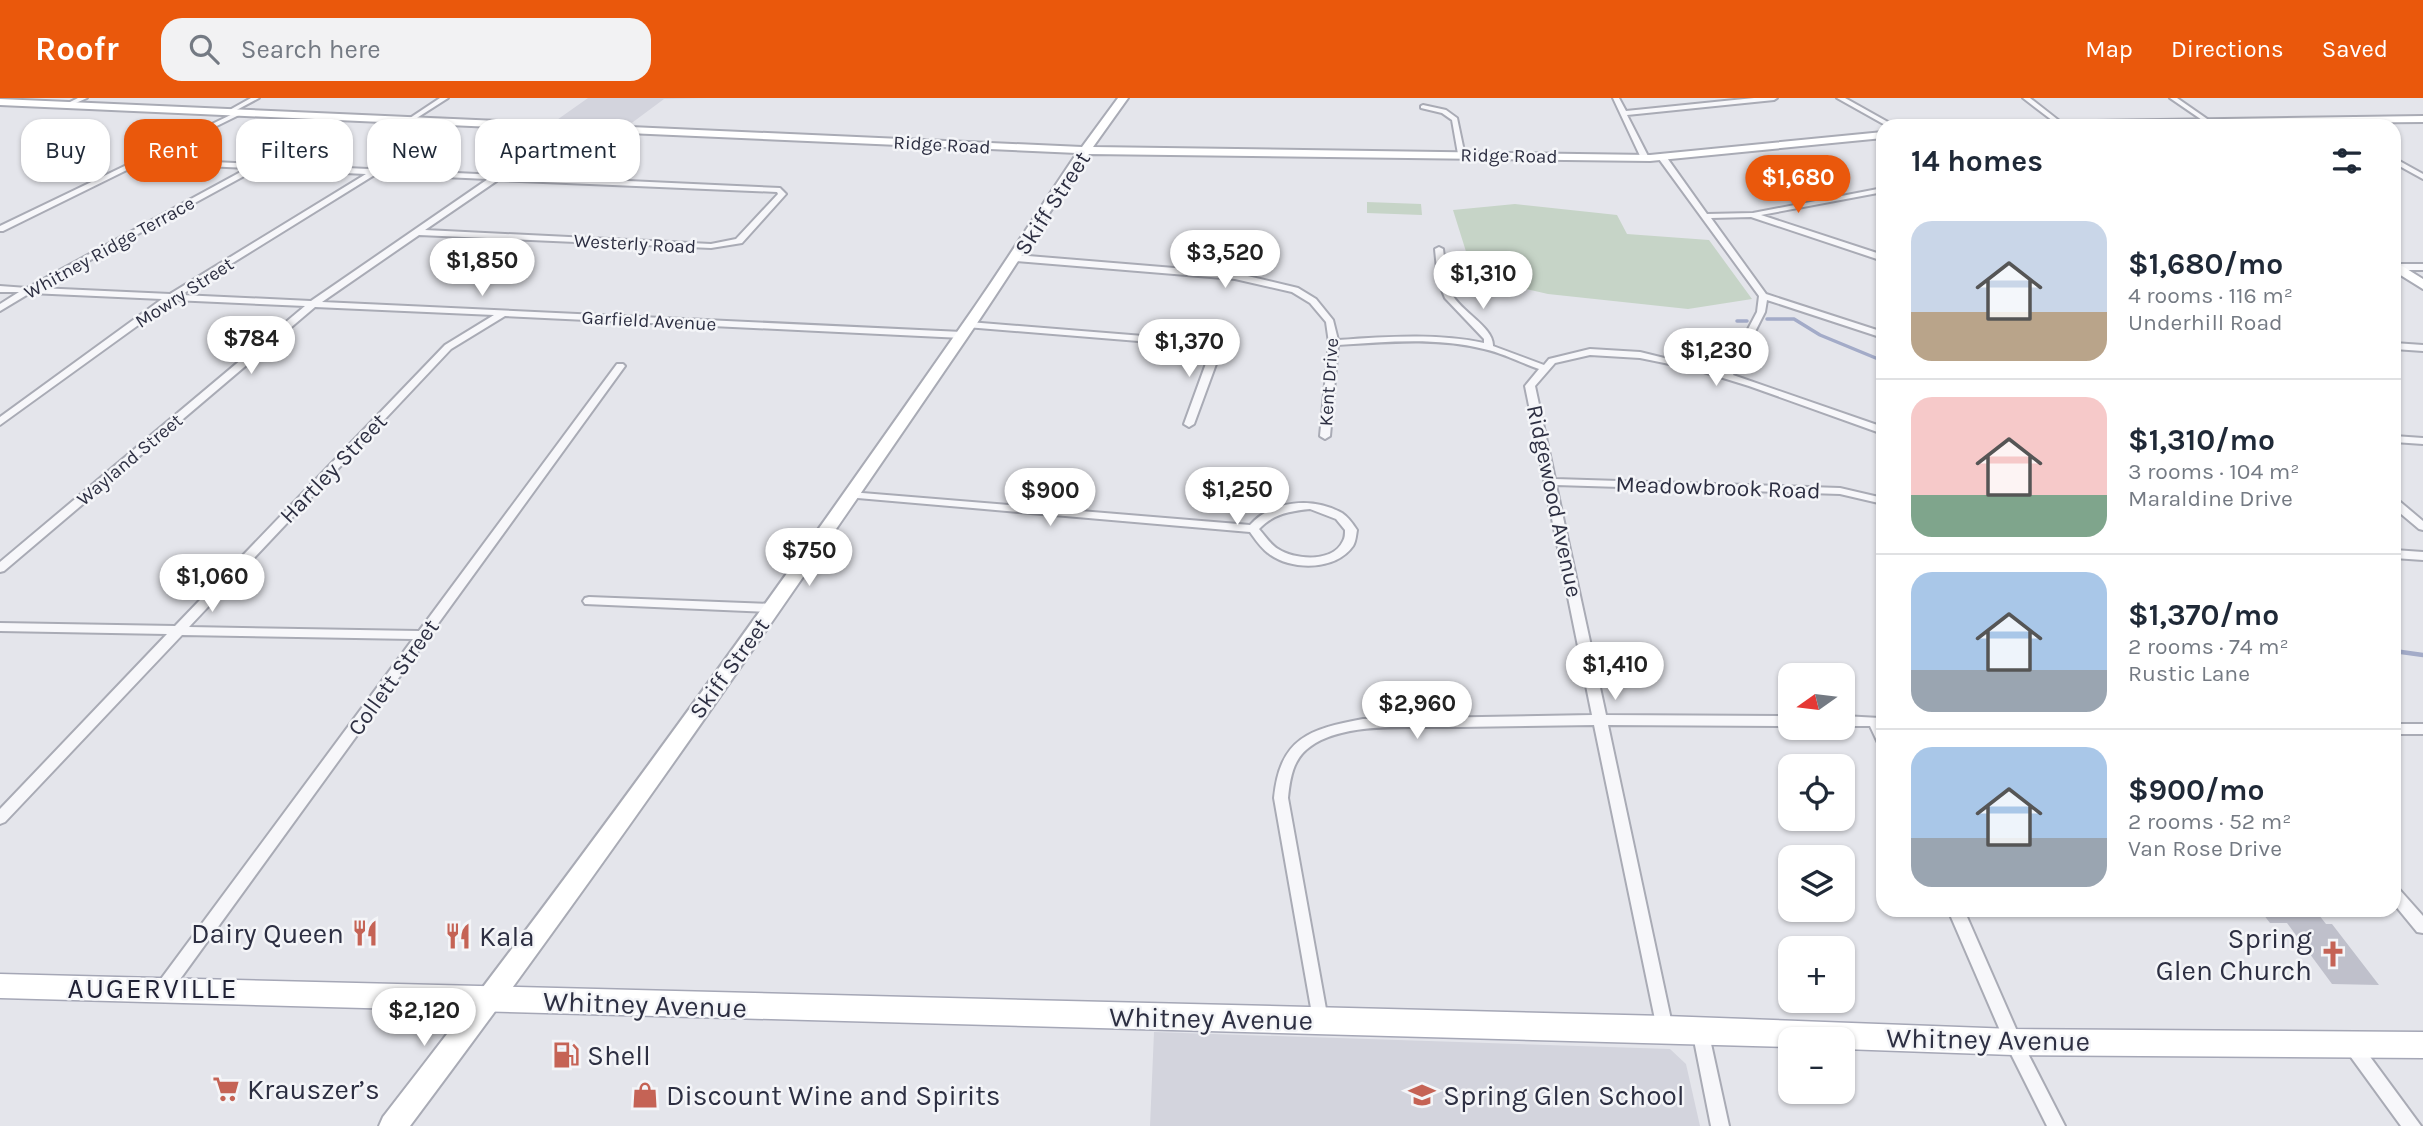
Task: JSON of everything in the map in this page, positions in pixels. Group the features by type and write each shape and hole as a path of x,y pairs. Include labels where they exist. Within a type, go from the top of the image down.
{"main road":[{"name":"Skiff Street","path":"393,1126 492,999 772,608 1016,258 1123,98"},
{"name":"Ridge Road","path":"0,102 385,119"},
{"path":"2401,119 2423,118"},
{"name":"Ridge Road","path":"461,122 1086,150 1645,158 1876,136"},
{"path":"2401,270 2423,285"},
{"name":"Whitney Avenue","path":"0,986 164,988 1665,1029 2013,1042 2423,1045"}],"street":[{"path":"67,105 84,98"},
{"path":"222,119 256,98"},
{"path":"412,119 445,98"},
{"path":"1616,98 1645,158"},
{"path":"1623,113 1774,98"},
{"path":"1840,98 1879,119"},
{"path":"2026,98 2055,119"},
{"path":"2173,98 2195,119"},
{"path":"1423,107 1444,111 1455,119 1462,154"},
{"path":"1662,157 1763,296 1876,333"},
{"path":"2401,164 2423,177"},
{"path":"0,229 124,169"},
{"name":"Mowry Street","path":"0,422 170,298 367,177"},
{"name":"Whitney Ridge Terrace","path":"0,308 236,178"},
{"name":"Wayland Street","path":"0,568 313,304 489,182"},
{"name":"Westerly Road","path":"416,232 728,245 739,241 782,194 780,190 590,182"},
{"path":"1707,216 1752,215 1876,194"},
{"path":"1752,215 1876,256"},
{"path":"1439,249 1449,298 1489,338 1489,345"},
{"name":"Kent Drive","path":"1016,258 1236,276 1283,285 1313,301 1330,322 1334,343 1325,436"},
{"path":"2401,266 2423,267"},
{"name":"Garfield Avenue","path":"0,289 502,314 965,330 1218,345 1189,424"},
{"path":"1728,376 1761,312 1763,296"},
{"name":"Hartley Street","path":"0,818 448,347 502,314"},
{"path":"1334,343 1429,337 1489,345 1541,367 1569,354 1617,351 1665,359 1728,376 1876,429"},
{"path":"2401,346 2423,348"},
{"name":"Collett Street","path":"164,988 620,366"},
{"name":"Ridgewood Avenue","path":"1541,367 1530,386 1665,1029"},
{"path":"2401,439 2423,441"},
{"name":"Meadowbrook Road","path":"1552,482 1840,491 1876,499"},
{"path":"849,495 1253,528 1269,550 1301,561 1320,561 1336,556 1348,548 1353,537 1350,526 1342,517 1311,506 1293,506 1277,511 1259,521 1253,528"},
{"path":"2401,508 2423,527"},
{"path":"2401,554 2423,556"},
{"path":"589,600 772,608"},
{"path":"0,626 424,635"},
{"path":"1320,1020 1281,798 1285,765 1292,753 1318,735 1363,724 1601,720 1778,721"},
{"path":"1855,721 1875,721 1876,723"},
{"path":"2401,729 2423,729"},
{"path":"2401,901 2423,927"},
{"path":"1959,917 2013,1042 2056,1126"},
{"path":"1700,1030 1720,1126"},
{"path":"2351,1044 2412,1126"}],"shaded area":[{"path":"588,98 707,98 664,99 637,119 558,119"},
{"name":"Spring Glen School","path":"1154,1032 1670,1049 1686,1064 1700,1126 1150,1126"}],"green space":[{"path":"1367,202 1421,204 1422,215 1367,213"},
{"path":"1515,204 1617,215 1627,234 1709,240 1752,299 1688,309 1548,294 1474,277 1453,210"}],"building":[{"name":"Spring Glen Church","path":"2265,917 2320,917 2326,924 2332,924 2379,985 2332,984 2287,923 2270,923"}],"waterway":[{"path":"1767,319 1794,319 1820,335 1876,358"},
{"path":"1737,321 1747,321"},
{"path":"2401,652 2423,655"}],"place":[{"name":"Dairy Queen","path":"365,933"},
{"name":"Kala","path":"458,936"},
{"name":"Spring Glen Church","path":"2333,954"},
{"name":"Shell","path":"566,1055"},
{"name":"Krauszer’s","path":"226,1089"},
{"name":"Discount Wine and Spirits","path":"645,1095"},
{"name":"Spring Glen School","path":"1422,1095"}],"district":[{"name":"AUGERVILLE","path":"153,988"}]}
